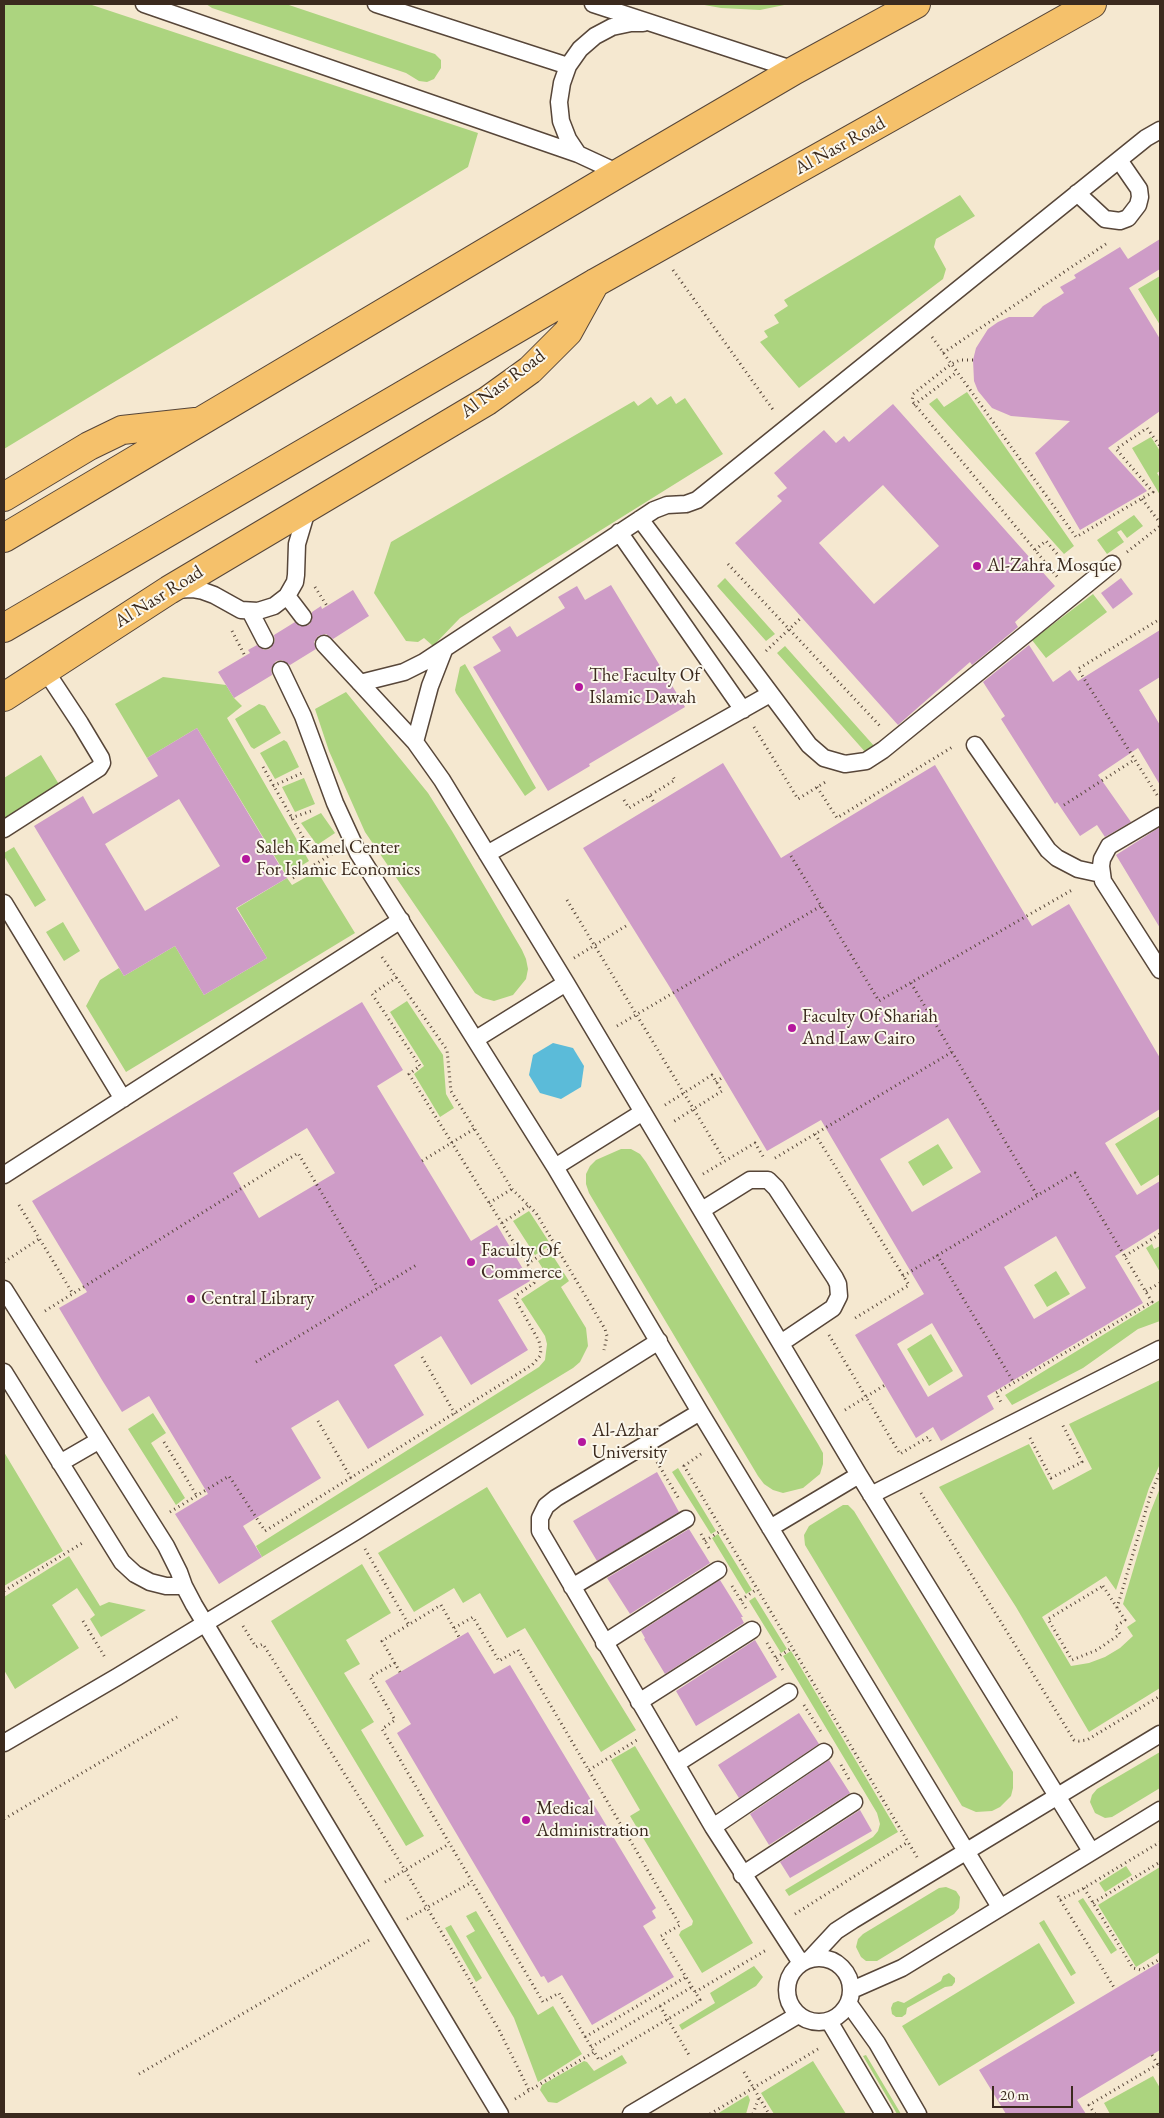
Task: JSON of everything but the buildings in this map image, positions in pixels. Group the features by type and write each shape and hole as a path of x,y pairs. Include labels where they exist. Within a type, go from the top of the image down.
{"highway":[{"path":"4,538 795,70 916,4"},
{"name":"Al Nasr Road","path":"4,697 169,590 308,506 487,402 530,370 568,332 594,283 658,249 1092,4"},
{"path":"4,628 594,283"},
{"path":"4,497 89,446 122,430 140,426 201,421"}],"lane":[{"path":"144,4 174,8 578,154 620,173"},
{"path":"376,4 568,66"},
{"path":"593,4 795,70"},
{"path":"578,154 568,138 561,121 562,83 568,66 580,49 594,36 612,27 631,22 651,22"},
{"path":"360,683 404,672 444,650 619,532 660,507 686,504 697,500 1118,160 1146,138 1160,130"},
{"path":"1077,193 1104,219 1120,221 1128,218 1138,205 1139,189 1118,160"},
{"path":"169,590 192,589 203,591 241,610 250,611 266,610 281,602 287,596 296,575 297,544 308,506"},
{"path":"640,519 809,745 824,758 845,764 866,761 883,750 1112,564"},
{"path":"619,532 743,710"},
{"path":"287,596 303,617"},
{"path":"250,611 265,640"},
{"path":"324,644 415,742 442,780 557,968 871,1495 1091,1851"},
{"path":"415,742 430,686 444,650"},
{"path":"4,829 99,768 102,763 80,724 45,670"},
{"path":"281,670 303,716 335,803 350,837 555,1167 700,1412 1000,1907"},
{"path":"487,854 770,694"},
{"path":"975,744 1048,850 1057,858 1078,870 1101,874"},
{"path":"1160,816 1109,846 1102,859 1101,874 1107,887 1160,970"},
{"path":"4,902 123,1099"},
{"path":"4,1176 401,920"},
{"path":"476,1039 566,983"},
{"path":"555,1167 644,1114"},
{"path":"702,1210 750,1180 768,1180 776,1188 838,1284 839,1296 833,1308 781,1343"},
{"path":"4,1289 173,1558 184,1586 205,1623 499,2112"},
{"path":"4,1743 117,1677 355,1532 659,1341"},
{"path":"871,1495 1160,1349"},
{"path":"4,1372 122,1562 135,1574 150,1582 166,1586 184,1586"},
{"path":"700,1412 556,1498 546,1506 540,1518 540,1530 742,1875 781,1932 806,1961"},
{"path":"60,1463 98,1440"},
{"path":"770,1528 859,1475"},
{"path":"572,1586 686,1519"},
{"path":"604,1642 718,1570"},
{"path":"639,1702 752,1630"},
{"path":"676,1764 789,1692"},
{"path":"1160,1734 836,1931 806,1961 794,1970 786,1988 789,2003 798,2015 812,2022 830,2021 844,2012 850,1997 902,1968 1160,1810"},
{"path":"713,1827 824,1752"},
{"path":"742,1875 854,1802"},
{"path":"806,1961 820,1958 830,1960 839,1964 846,1971 850,1997 918,2114"},
{"path":"631,2114 798,2015"},
{"path":"830,2021 884,2114"}],"path":[{"path":"943,353 1116,238"},
{"path":"658,249 786,428"},
{"path":"920,320 1076,537 1153,492 1116,449 1147,428 1160,446"},
{"path":"973,360 960,360 951,364 913,394 912,402 1062,582"},
{"path":"914,406 957,372"},
{"path":"1112,564 1160,525 1142,499"},
{"path":"1035,550 1046,541 1085,586"},
{"path":"728,564 880,725"},
{"path":"770,647 802,617"},
{"path":"1160,619 1078,669 1160,801"},
{"path":"743,710 798,799 825,782"},
{"path":"817,787 837,818 940,754"},
{"path":"1064,805 1134,760"},
{"path":"273,786 322,764"},
{"path":"263,767 312,853 350,837"},
{"path":"629,808 675,780"},
{"path":"650,796 655,804"},
{"path":"293,878 350,837"},
{"path":"791,856 879,1001 1101,874"},
{"path":"567,900 725,1161"},
{"path":"598,1037 821,906"},
{"path":"557,968 629,924"},
{"path":"370,940 447,1050 451,1091 512,1189 530,1205 605,1329 607,1343 604,1350 598,1356"},
{"path":"151,1523 230,1476 264,1532 532,1365 540,1356 539,1341 515,1299 517,1294 536,1281 536,1278 409,1074 420,1066 372,994 397,977"},
{"path":"911,983 1037,1195"},
{"path":"686,1184 755,1143 767,1163 952,1052"},
{"path":"644,1114 684,1093 712,1075 722,1091 655,1133"},
{"path":"716,1082 723,1077"},
{"path":"422,1161 474,1129"},
{"path":"815,1134 909,1285 845,1324"},
{"path":"25,1324 298,1152 378,1288"},
{"path":"903,1276 1074,1173 1152,1302 996,1393 1014,1424"},
{"path":"489,1203 512,1189"},
{"path":"19,1205 73,1294"},
{"path":"502,1223 530,1205"},
{"path":"1125,1256 1160,1234"},
{"path":"4,1262 39,1239"},
{"path":"527,1264 555,1246"},
{"path":"937,1255 1014,1383"},
{"path":"256,1362 418,1264"},
{"path":"1146,1291 1160,1283"},
{"path":"790,1358 837,1330"},
{"path":"829,1334 865,1398 900,1454 928,1437 942,1460"},
{"path":"422,1357 455,1414"},
{"path":"827,1421 885,1385"},
{"path":"318,1421 351,1478"},
{"path":"1030,1437 1051,1478 1082,1462 1061,1423"},
{"path":"718,1441 684,1466 928,1875"},
{"path":"164,1442 197,1496"},
{"path":"1117,1608 1151,1493 1160,1472"},
{"path":"910,1476 1071,1737 1079,1742 1087,1740 1160,1696"},
{"path":"705,1541 722,1530"},
{"path":"4,1591 102,1531"},
{"path":"355,1532 409,1625"},
{"path":"1103,1586 1117,1608 1125,1620 1115,1627 1120,1634 1097,1650 1072,1660 1048,1619 1103,1586"},
{"path":"741,1600 757,1589"},
{"path":"400,1672 382,1641 441,1605 459,1637"},
{"path":"232,1607 256,1647 263,1644 405,1870 499,2030 529,2090"},
{"path":"395,1663 370,1677 396,1720 382,1728 543,2002 559,1993 599,2060 700,2000 661,1936 680,1925 518,1650 499,1661 473,1617 454,1628"},
{"path":"83,1621 117,1677"},
{"path":"776,1658 792,1648"},
{"path":"4,1819 176,1717"},
{"path":"589,1770 655,1729"},
{"path":"695,1992 908,1842"},
{"path":"1060,1900 1084,1888 1160,1842"},
{"path":"366,1893 449,1844"},
{"path":"1093,1903 1160,1862"},
{"path":"1047,1878 1115,1989"},
{"path":"139,2074 472,1882"},
{"path":"1084,1888 1133,1968 1141,1970 1160,1959"},
{"path":"585,2037 686,1977"},
{"path":"591,2047 692,1987"},
{"path":"660,2006 700,2073"},
{"path":"710,2114 818,2049"},
{"path":"499,2112 529,2090 594,2052"},
{"path":"733,2053 769,2114"},
{"path":"1152,2054 1159,2063 1160,2068"},
{"path":"1095,2114 1089,2105 1159,2063"},
{"path":"753,2114 758,2097"}],"green space":[{"path":"4,4 89,4 478,133 468,167 4,449"},
{"path":"206,4 286,4 435,54 441,60 441,68 434,79 427,82 419,81 406,73 212,8"},
{"path":"699,4 789,4 760,10 721,8"},
{"path":"960,195 975,216 936,239 934,247 946,269 943,279 799,388 760,342 768,337 764,331 779,323 774,315 788,306 784,300"},
{"path":"1160,276 1160,325 1138,289"},
{"path":"967,392 1074,546 1064,554 929,404 937,398 944,407"},
{"path":"671,396 676,404 685,398 723,454 460,618 433,646 424,638 418,642 406,641 374,593 391,542 634,401 638,406 651,397 657,405"},
{"path":"1151,437 1160,451 1160,471 1157,473 1160,478 1160,495 1132,448"},
{"path":"1134,515 1143,526 1127,538 1121,530 1117,532 1124,542 1107,554 1097,540"},
{"path":"725,578 775,634 766,641 717,586"},
{"path":"1093,594 1107,612 1046,658 1032,640"},
{"path":"785,646 875,747 867,754 777,653"},
{"path":"465,664 536,788 525,796 456,693 460,667"},
{"path":"163,677 226,685 234,698 242,706 227,718 309,861 286,875 197,728 147,758 115,704"},
{"path":"346,692 428,793 522,950 528,969 526,979 513,995 494,1001 483,998 475,993 365,832 329,751 315,709"},
{"path":"259,704 265,706 281,733 254,749 235,719"},
{"path":"284,740 287,742 299,767 275,779 260,753"},
{"path":"41,755 60,786 4,820 4,778"},
{"path":"304,778 315,804 295,812 282,787"},
{"path":"321,813 335,833 317,845 301,823"},
{"path":"14,847 46,900 35,907 4,856 4,853"},
{"path":"317,871 355,933 126,1072 86,1006 100,980 119,968 124,976 175,946 204,995 267,958 237,908 287,878 292,885"},
{"path":"63,922 80,951 64,961 46,932"},
{"path":"407,1001 443,1055 446,1094 454,1108 440,1117 414,1074 424,1066 390,1012"},
{"path":"1160,1116 1160,1174 1141,1186 1115,1144"},
{"path":"938,1144 953,1168 923,1186 908,1162"},
{"path":"621,1149 631,1149 640,1154 646,1162 823,1453 823,1464 820,1474 803,1488 783,1493 773,1490 764,1484 758,1476 589,1193 586,1184 586,1174 590,1166 596,1160"},
{"path":"529,1211 551,1245 535,1255 513,1221"},
{"path":"1152,1244 1154,1249 1160,1246 1160,1272 1146,1248"},
{"path":"551,1253 569,1281 561,1287 586,1328 588,1346 580,1362 262,1557 256,1546 539,1367 545,1360 547,1344 545,1336 521,1299 550,1280 538,1261"},
{"path":"1056,1271 1070,1294 1047,1307 1034,1285"},
{"path":"1160,1300 1160,1321 1138,1329 1083,1368 1012,1405 1005,1395"},
{"path":"931,1334 953,1371 929,1386 907,1349"},
{"path":"1160,1380 1160,1464 1149,1488 1116,1590 1106,1576 1042,1617 1071,1666 1089,1663 1105,1657 1120,1648 1133,1636 1127,1627 1136,1621 1123,1604 1150,1513 1160,1488 1160,1688 1089,1732 1016,1607 939,1487 1029,1444 1053,1490 1092,1469 1069,1424"},
{"path":"153,1413 166,1433 151,1443 185,1498 176,1505 128,1429"},
{"path":"4,1452 63,1551 4,1586"},
{"path":"678,1468 716,1531 711,1534 672,1472"},
{"path":"487,1487 636,1730 601,1752 525,1628 507,1638 480,1593 463,1603 454,1588 414,1612 378,1553"},
{"path":"843,1505 848,1505 854,1511 1013,1772 1011,1796 1000,1807 992,1811 976,1812 962,1806 805,1545 804,1535 809,1526"},
{"path":"718,1534 752,1590 746,1594 712,1538"},
{"path":"69,1556 100,1606 109,1602 146,1610 101,1637 90,1619 95,1615 77,1588 52,1605 79,1648 15,1689 4,1670 4,1597"},
{"path":"362,1564 391,1613 346,1640 360,1664 344,1673 374,1722 361,1730 424,1836 406,1846 271,1621"},
{"path":"755,1597 787,1649 781,1653 749,1601"},
{"path":"791,1651 898,1832 789,1896 785,1890 873,1837 878,1831 880,1824 877,1813 783,1656"},
{"path":"635,1746 753,1943 702,1973 679,1935 681,1931 692,1925 693,1921 630,1816 640,1810 611,1760"},
{"path":"1160,1752 1160,1788 1112,1817 1105,1818 1095,1813 1090,1802 1092,1795 1097,1789"},
{"path":"1126,1866 1132,1875 1105,1892 1099,1883"},
{"path":"1160,1867 1160,1952 1136,1967 1098,1905"},
{"path":"946,1887 956,1891 960,1897 959,1908 954,1914 877,1961 866,1961 861,1957 856,1947 858,1939 863,1934 939,1888"},
{"path":"1083,1898 1117,1950 1111,1954 1078,1901"},
{"path":"476,1911 538,2015 553,2006 582,2054 538,2082 514,2018 466,1936 475,1931 466,1916"},
{"path":"1044,1920 1076,1973 1071,1976 1039,1923"},
{"path":"451,1925 482,1978 476,1982 445,1928"},
{"path":"1039,1943 1075,2003 939,2086 902,2026"},
{"path":"754,1966 763,1977 756,1986 682,2030 679,2025 715,2003 710,1993"},
{"path":"949,1973 955,1978 952,1986 945,1987 907,2008 906,2014 902,2017 896,2017 892,2014 891,2008 893,2003 898,2001 904,2003 941,1981 943,1976"},
{"path":"622,2055 627,2063 557,2103 548,2102 540,2090 542,2085 584,2061 594,2071"},
{"path":"866,2055 901,2114 897,2114 863,2056"},
{"path":"813,2061 846,2114 774,2114 761,2093"},
{"path":"1153,2076 1160,2088 1160,2114 1110,2114 1104,2103"},
{"path":"748,2095 750,2100 746,2114 717,2114"}],"water":[{"path":"553,1043 573,1048 584,1066 581,1087 561,1099 540,1093 529,1075 533,1055"}],"place":[{"name":"Al-Zahra Mosque","path":"977,566"},
{"name":"The Faculty Of Islamic Dawah","path":"579,687"},
{"name":"Saleh Kamel Center For Islamic Economics","path":"246,859"},
{"name":"Faculty Of Shariah And Law Cairo","path":"792,1028"},
{"name":"Faculty Of Commerce","path":"471,1262"},
{"name":"Central Library","path":"191,1299"},
{"name":"Al-Azhar University","path":"582,1442"},
{"name":"Medical Administration","path":"526,1820"}]}
